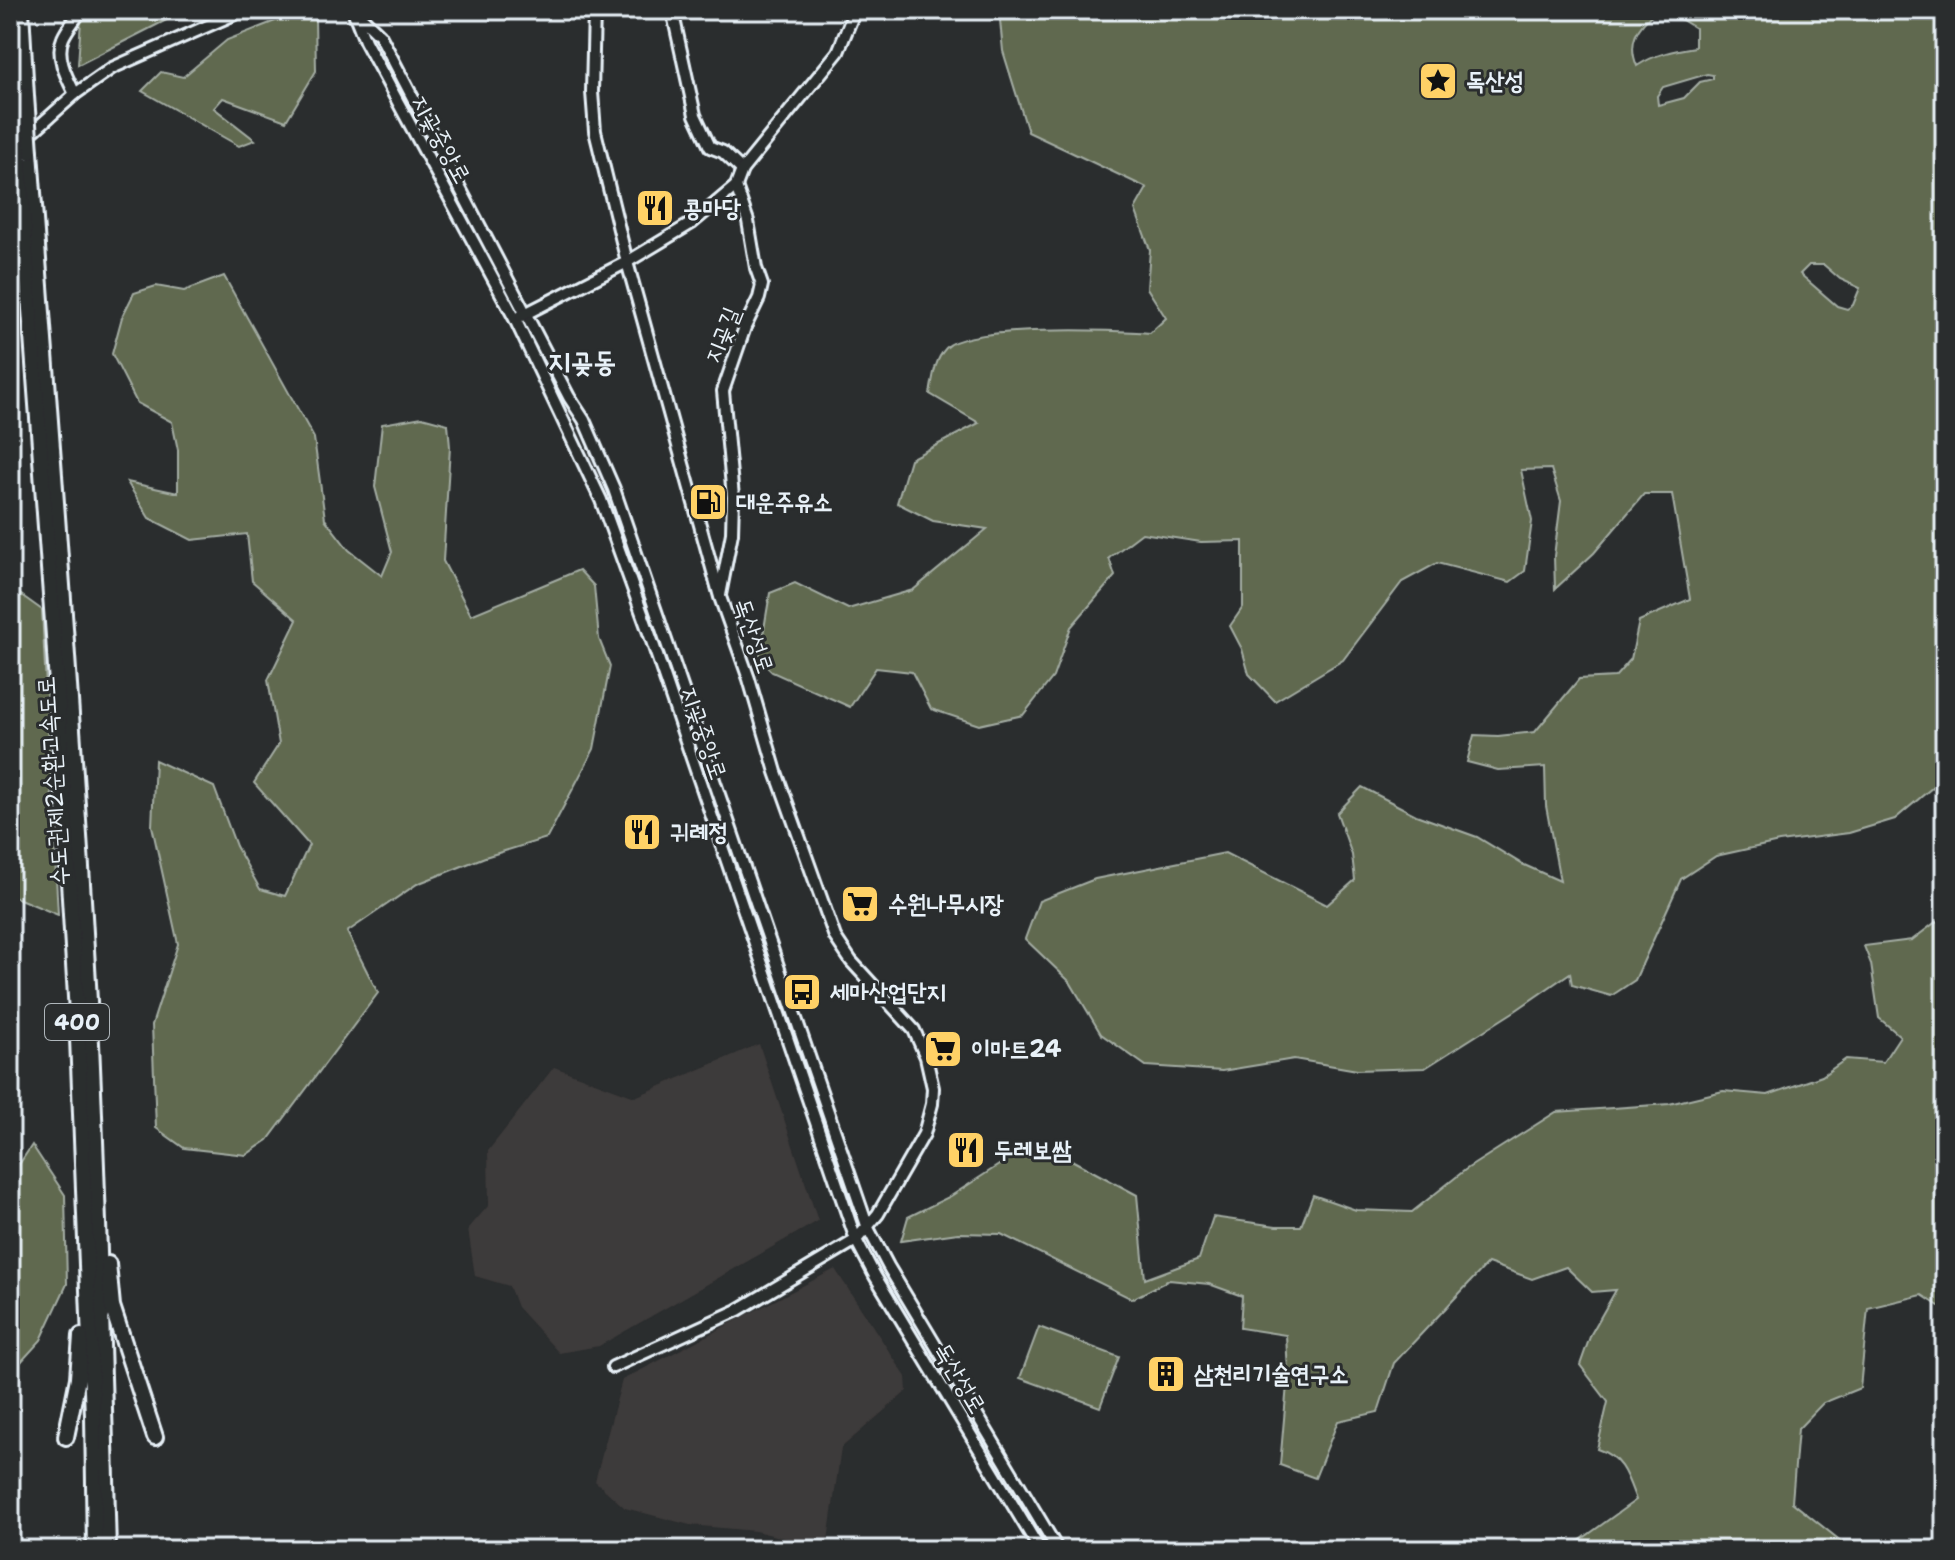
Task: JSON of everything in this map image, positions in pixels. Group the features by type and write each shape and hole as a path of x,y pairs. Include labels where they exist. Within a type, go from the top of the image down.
{"highway":[{"name":"수도권제2순환고속도로","path":"21,10 20,154 47,471 56,505 75,764 108,1550"},
{"name":"수도권제2순환고속도로","path":"10,39 20,97"},
{"name":"수도권제2순환고속도로","path":"47,471 42,496 88,1120 95,1550"},
{"path":"88,1120 112,1306 155,1437"},
{"path":"66,1437 81,1349 77,1156 88,1120"}],"street":[{"path":"75,94 67,77 61,49 63,37 81,10"},
{"path":"20,154 75,94 112,68 244,10"},
{"name":"지곶중앙로","path":"353,10 380,35 569,397 584,420 614,489 868,1228"},
{"name":"지곶중앙로","path":"353,10 365,41 515,319 601,500 856,1240"},
{"name":"독산성로","path":"594,10 592,92 595,131 627,262 720,597 749,679 776,772 835,937 851,961 914,1030 931,1075 932,1104 924,1134 868,1228 856,1240 1040,1550"},
{"path":"672,10 695,115 710,147 723,152 742,170"},
{"path":"515,319 627,262 692,223 736,186 742,170 838,52 855,10"},
{"name":"지곶길","path":"720,597 732,533 733,497 723,391 762,285 748,221 736,186"},
{"name":"독산성로","path":"868,1228 1058,1550"},
{"path":"613,1367 738,1310 856,1240"}],"shaded area":[{"path":"759,1044 818,1221 599,1346 559,1353 517,1307 509,1286 475,1276 468,1229 489,1205 488,1151 554,1067 635,1097"},
{"path":"835,1269 906,1377 907,1391 841,1448 827,1548 755,1531 690,1525 625,1508 595,1481 622,1380"}],"green space":[{"path":"87,10 186,10 78,65 81,20"},
{"path":"999,10 1945,10 1945,784 1939,782 1895,819 1849,833 1779,842 1716,856 1681,879 1635,980 1611,996 1572,985 1570,973 1425,1068 1357,1070 1294,1059 1222,1071 1146,1066 1101,1034 1070,982 1025,939 1039,901 1095,879 1225,853 1327,905 1355,880 1352,855 1337,813 1362,787 1416,815 1477,837 1522,864 1560,881 1546,806 1545,767 1498,770 1467,762 1474,735 1535,732 1579,679 1615,677 1631,659 1639,621 1690,599 1672,494 1644,494 1594,553 1555,589 1554,556 1561,501 1551,469 1521,470 1532,521 1525,571 1510,582 1437,563 1402,582 1343,660 1275,701 1249,674 1242,649 1230,626 1243,607 1243,541 1201,542 1142,533 1109,558 1115,576 1071,627 1053,677 1023,715 979,725 931,709 912,672 876,668 850,707 772,672 759,659 770,593 795,583 848,609 913,590 987,529 933,521 897,503 910,459 979,423 930,394 936,364 946,348 959,341 1010,332 1076,330 1150,333 1166,318 1147,288 1150,250 1135,209 1147,188 1028,132 1003,51","holes":["1656,11 1695,28 1695,47 1665,53 1637,66 1633,50 1636,36","1707,74 1713,75 1713,79 1700,82 1684,98 1658,105 1657,96 1663,87","1809,265 1824,265 1840,279 1860,288 1853,305 1847,309 1837,306 1800,274"]},
{"path":"305,12 315,18 316,71 286,121 223,98 214,108 255,140 239,146 142,91 161,72 183,77 227,40"},
{"path":"224,276 314,438 325,519 349,550 382,576 392,552 375,487 382,424 422,417 448,424 450,447 443,561 471,615 579,570 594,586 599,639 610,666 594,749 547,838 485,857 417,884 347,932 378,993 268,1140 246,1155 184,1148 156,1128 152,1025 178,944 152,826 155,760 214,787 236,846 260,889 285,896 309,845 254,783 279,744 268,680 297,620 252,581 247,534 192,540 149,518 127,482 178,493 178,450 172,422 137,403 112,354 122,317 134,293 156,286 184,291"},
{"path":"10,587 42,610 58,915 10,895"},
{"path":"1945,915 1945,1310 1922,1295 1868,1308 1860,1388 1823,1403 1798,1429 1792,1502 1852,1550 1578,1550 1575,1544 1636,1500 1618,1462 1597,1449 1608,1402 1580,1365 1591,1334 1616,1290 1592,1292 1566,1267 1532,1279 1488,1263 1394,1363 1378,1412 1338,1421 1315,1478 1280,1465 1288,1373 1286,1335 1240,1328 1242,1296 1209,1284 1169,1280 1132,1299 1001,1234 958,1233 901,1241 908,1217 951,1196 1036,1141 1137,1195 1145,1279 1199,1259 1213,1217 1276,1226 1301,1226 1313,1195 1356,1210 1412,1212 1465,1170 1556,1112 1669,1104 1723,1091 1768,1095 1822,1076 1846,1059 1883,1062 1900,1036 1879,1018 1871,964 1864,946 1912,940"},
{"path":"32,1145 65,1195 67,1284 41,1340 10,1374 10,1178"},
{"path":"1039,1327 1119,1357 1100,1407 1020,1378"}],"place":[{"name":"독산성","path":"1438,81"},
{"name":"콩마당","path":"655,208"},
{"name":"대운주유소","path":"708,502"},
{"name":"귀례정","path":"642,832"},
{"name":"수원나무시장","path":"860,904"},
{"name":"세마산업단지","path":"802,992"},
{"name":"이마트24","path":"943,1049"},
{"name":"두레보쌈","path":"966,1150"},
{"name":"삼천리기술연구소","path":"1166,1374"}],"district":[{"name":"지곶동","path":"582,361"}]}
